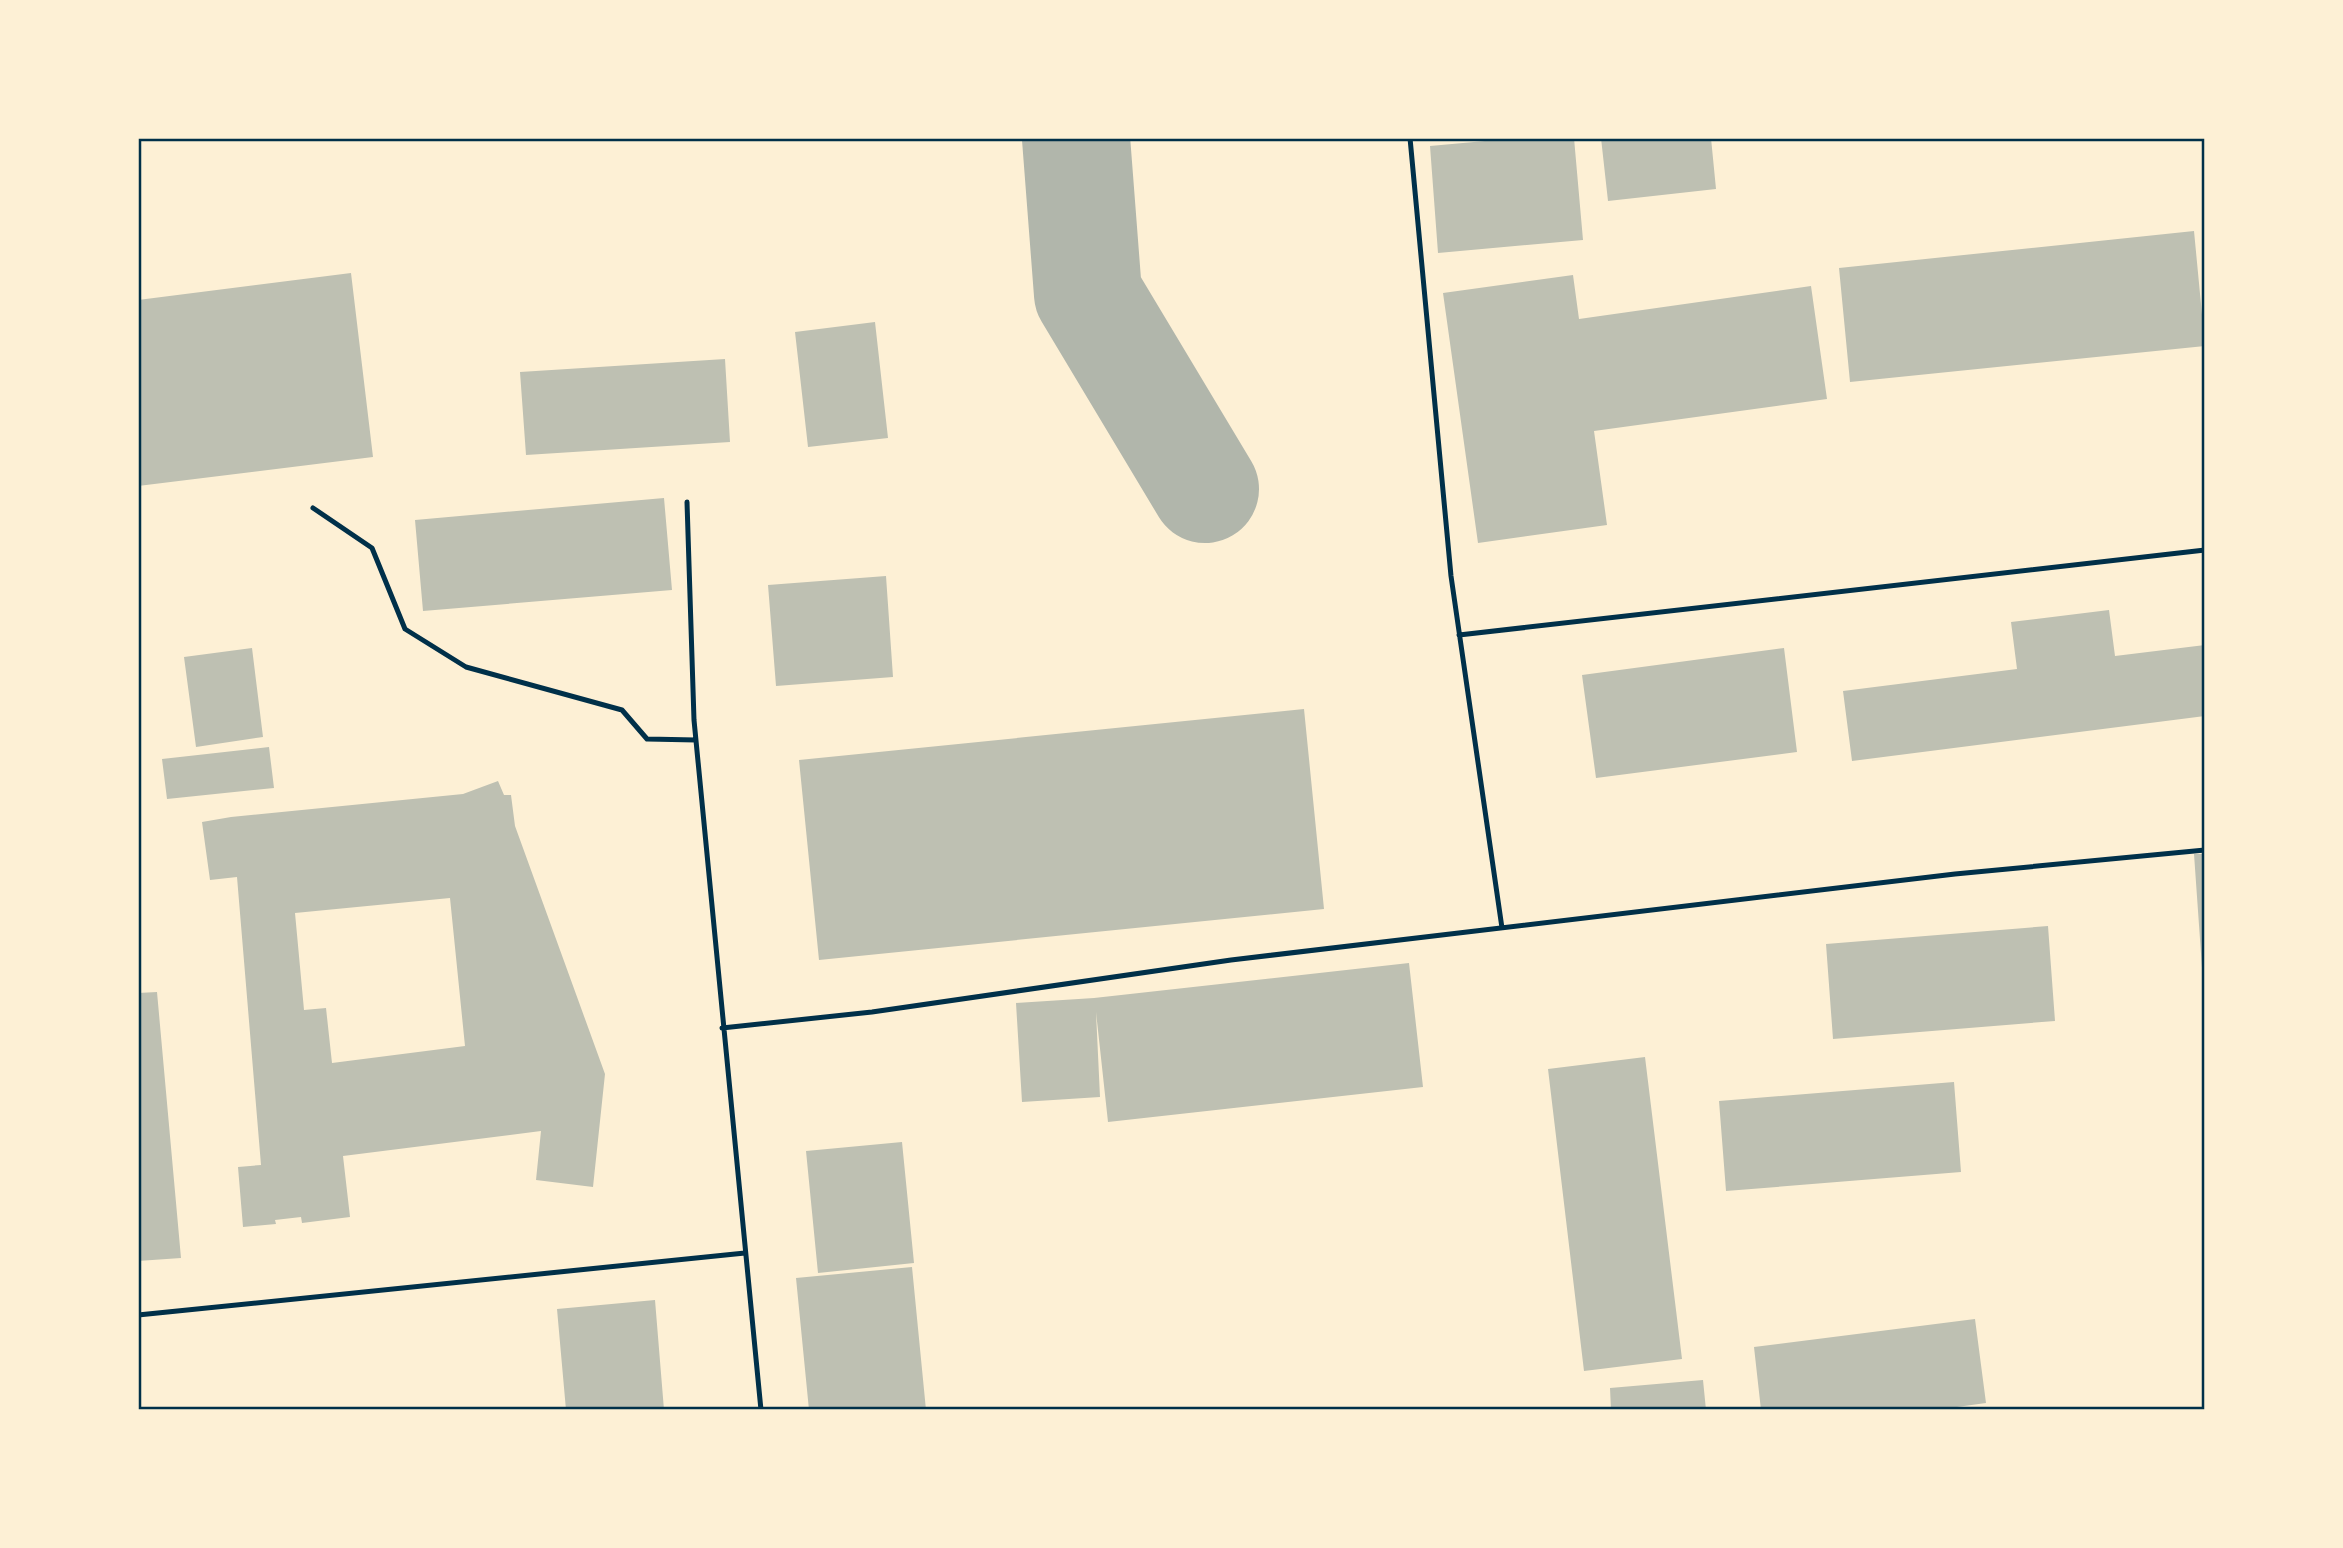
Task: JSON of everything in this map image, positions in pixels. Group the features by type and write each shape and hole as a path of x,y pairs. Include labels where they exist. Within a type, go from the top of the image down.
{"lane":[{"path":"1410,138 1451,576 1502,928"},
{"path":"687,502 696,740 761,1410"},
{"path":"313,508 372,548 405,629 466,667 622,710 647,739 696,740"},
{"path":"1459,635 2205,550"},
{"path":"722,1028 872,1012 1231,960 1955,874 2205,850"},
{"path":"138,1315 745,1253"}],"building":[{"path":"1518,138 1574,138 1583,240 1438,253 1430,146"},
{"path":"1601,138 1711,138 1716,189 1608,201"},
{"path":"2194,231 2205,346 1850,382 1839,268"},
{"path":"351,273 373,457 138,486 138,300"},
{"path":"1573,275 1579,319 1811,286 1827,399 1594,431 1607,525 1478,543 1443,293"},
{"path":"875,322 888,438 808,447 795,332"},
{"path":"725,359 730,442 526,455 520,372"},
{"path":"664,498 672,590 423,611 415,520"},
{"path":"886,576 893,677 776,686 768,585"},
{"path":"2109,610 2115,656 2205,645 2205,716 1852,761 1843,691 2017,669 2011,622"},
{"path":"252,648 263,737 196,747 184,657"},
{"path":"1784,648 1797,752 1596,778 1582,675"},
{"path":"1304,709 1324,909 819,960 799,760"},
{"path":"269,747 274,788 167,799 162,759"},
{"path":"498,781 504,795 511,795 515,826 605,1074 593,1187 536,1180 541,1131 343,1156 350,1217 302,1223 301,1217 275,1220 276,1224 243,1227 238,1167 261,1165 237,877 210,880 202,822 463,794","holes":["450,898 465,1046 332,1063 326,1008 304,1010 295,913"]},
{"path":"2194,854 2205,854 2205,982 2203,982"},
{"path":"2048,926 2055,1021 1833,1039 1826,944"},
{"path":"1409,963 1423,1087 1108,1122 1096,1012 1100,1097 1022,1102 1016,1003 1094,998"},
{"path":"157,992 181,1258 138,1261 138,993"},
{"path":"1645,1057 1682,1359 1584,1371 1548,1069"},
{"path":"1954,1082 1961,1172 1726,1191 1719,1101"},
{"path":"902,1142 914,1263 818,1273 806,1151"},
{"path":"912,1267 926,1410 809,1410 796,1278"},
{"path":"655,1300 664,1410 566,1410 557,1309"},
{"path":"1975,1319 1986,1403 1935,1410 1761,1410 1754,1347"},
{"path":"1703,1380 1706,1410 1611,1410 1610,1388"}],"taxiway":[{"path":"1076,138 1088,294 1205,489"}]}
